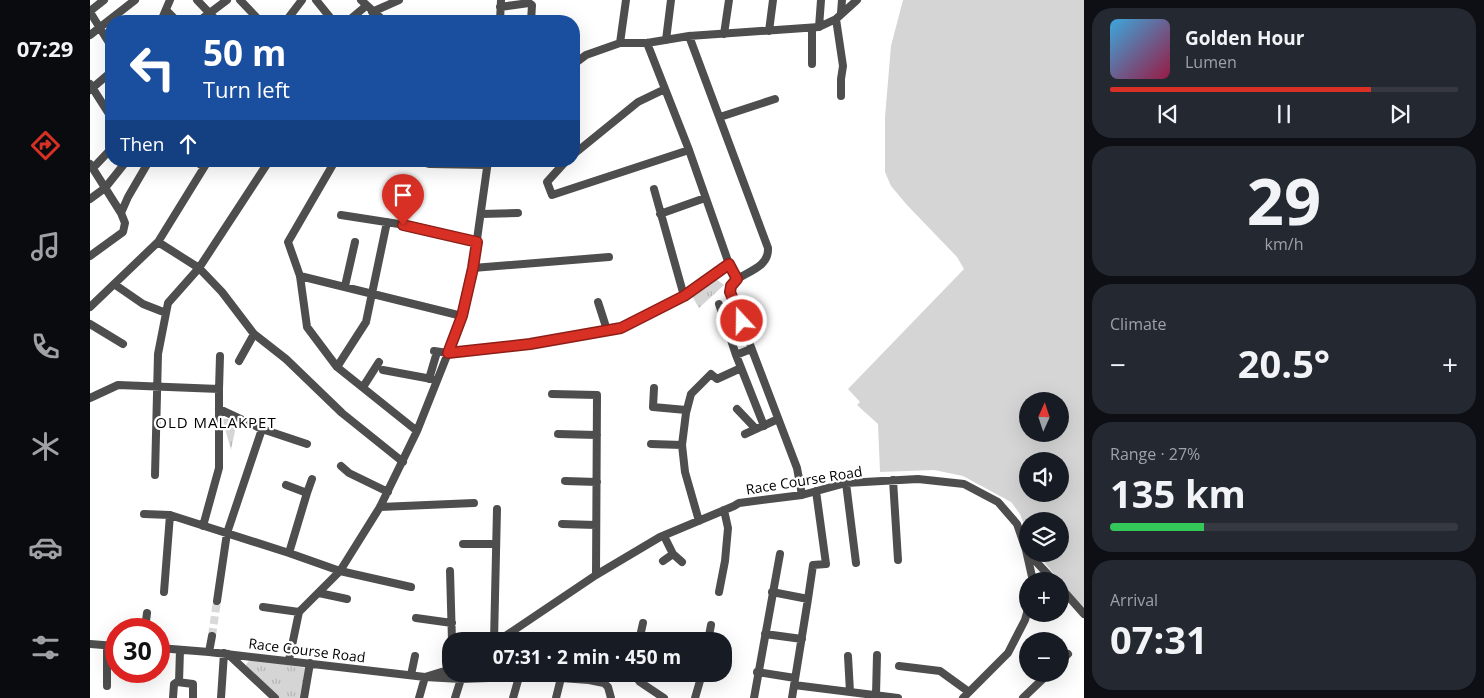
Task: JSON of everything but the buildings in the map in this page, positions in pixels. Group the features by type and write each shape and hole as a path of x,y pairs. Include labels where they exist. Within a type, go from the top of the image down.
{"street":[{"path":"104,0 90,12 105,37"},
{"path":"116,15 135,0"},
{"path":"164,15 170,0"},
{"path":"197,0 210,15"},
{"path":"206,15 227,0"},
{"path":"240,0 254,15"},
{"path":"292,15 302,0"},
{"path":"316,0 328,15"},
{"path":"372,12 399,0"},
{"path":"620,43 626,0"},
{"path":"666,40 671,0"},
{"path":"724,34 729,0"},
{"path":"769,31 773,0"},
{"path":"812,64 821,0"},
{"path":"841,96 843,66 838,16 842,0"},
{"path":"580,60 586,55 620,43 816,27 838,16 857,0"},
{"path":"353,15 364,3 376,15"},
{"path":"500,4 529,3 532,5 531,15"},
{"path":"166,10 171,15"},
{"path":"90,35 105,23"},
{"path":"689,36 768,248 768,254 763,264 737,279 731,286 730,292 797,468 802,495"},
{"path":"648,42 729,264 737,279"},
{"path":"105,77 91,88 105,108"},
{"path":"580,149 638,102 665,89"},
{"path":"720,117 775,99"},
{"path":"561,167 547,182 552,195 689,150"},
{"path":"90,256 124,232 121,213 91,166 105,154"},
{"path":"90,199 105,188 122,167"},
{"path":"121,213 146,167"},
{"path":"91,303 158,242 204,167"},
{"path":"155,475 158,354 168,303 200,268 265,167"},
{"path":"332,167 288,242 300,276 307,327 337,367 416,431"},
{"path":"289,660 299,612 340,571 380,507 403,462 416,431 433,380 448,353 462,316 473,268 487,167"},
{"path":"654,189 684,296"},
{"path":"660,214 705,198"},
{"path":"481,214 518,213"},
{"path":"341,215 418,227 477,242"},
{"path":"337,367 366,322 387,222"},
{"path":"158,242 200,268 222,292 254,334 286,359 342,414 403,462"},
{"path":"345,286 355,242"},
{"path":"473,268 609,257"},
{"path":"433,380 435,351 448,353 530,344 621,328 684,296 729,264"},
{"path":"300,276 372,292 462,316"},
{"path":"114,284 143,304 166,313"},
{"path":"598,302 607,330"},
{"path":"719,304 736,355 764,426"},
{"path":"90,324 123,344"},
{"path":"239,361 254,334"},
{"path":"736,355 751,349"},
{"path":"203,526 219,468 220,356"},
{"path":"363,387 379,362"},
{"path":"699,520 685,472 682,445 686,410 691,394 711,374 716,379 741,368"},
{"path":"383,370 433,380"},
{"path":"90,398 118,385 219,389"},
{"path":"654,388 653,407 686,410"},
{"path":"552,394 597,395 596,574"},
{"path":"219,409 262,429 307,444"},
{"path":"738,409 756,430"},
{"path":"745,434 778,419"},
{"path":"216,601 227,533 262,429"},
{"path":"558,434 597,435"},
{"path":"651,444 682,445"},
{"path":"341,466 349,474 388,492"},
{"path":"289,553 312,478"},
{"name":"Race Course Road","path":"509,632 596,574 664,536 739,503 802,495 846,483 918,479 964,484 998,502 1017,524 1019,529"},
{"path":"893,480 898,560"},
{"path":"565,481 597,482"},
{"path":"846,483 856,563"},
{"path":"286,485 307,493"},
{"path":"792,698 813,565 826,564 816,491"},
{"path":"380,507 474,502"},
{"path":"496,632 497,509"},
{"path":"719,592 726,561 728,528 724,510"},
{"path":"144,514 170,515 340,571 411,587"},
{"path":"164,592 170,515"},
{"path":"562,524 596,524"},
{"path":"664,536 673,554 682,562"},
{"path":"463,544 496,544"},
{"path":"663,560 673,554"},
{"path":"754,698 757,672 780,554"},
{"path":"1037,562 1046,572"},
{"path":"450,570 452,632"},
{"path":"772,592 808,599"},
{"path":"319,593 347,599"},
{"path":"1069,597 1084,614"},
{"path":"263,606 299,612"},
{"path":"146,618 147,613"},
{"path":"416,618 452,623"},
{"path":"899,666 940,671 966,695 1008,653 1024,622"},
{"path":"641,632 643,623"},
{"path":"710,632 711,625"},
{"path":"765,634 802,639"},
{"path":"210,652 212,636"},
{"path":"90,644 105,645"},
{"name":"Race Course Road","path":"170,649 289,660 425,677 442,672"},
{"path":"179,682 180,650"},
{"path":"221,698 226,654"},
{"path":"226,654 275,698"},
{"path":"876,695 877,655"},
{"path":"411,675 415,656"},
{"path":"848,656 850,692"},
{"path":"304,698 310,663"},
{"path":"757,672 850,692 898,698"},
{"path":"419,698 425,677 442,678"},
{"path":"174,698 174,684 179,682 193,684 193,698"},
{"path":"455,698 460,682"},
{"path":"513,698 518,682"},
{"path":"556,698 560,682"},
{"path":"595,682 604,683 608,687 611,698"},
{"path":"640,682 664,698"},
{"path":"695,698 700,682"},
{"path":"1023,698 1040,682"}],"green space":[{"path":"903,0 1084,0 1084,608 1069,593 1069,572 1052,572 1044,562 1069,562 1069,512 1019,513 1011,502 963,476 934,470 880,472 878,424 857,405 860,402 848,389 964,269 957,257 891,186 885,172 885,117 891,46"},
{"path":"716,279 724,285 699,308 692,296"},
{"path":"222,418 237,421 231,450"},
{"path":"250,659 307,668 302,698 277,698 247,668 246,665"}],"tunnel":[{"path":"212,636 217,601"}],"district":[{"name":"OLD MALAKPET","path":"216,422"}],"route":[{"path":"403,225 477,242 462,316 448,353 530,344 621,328 668,306 729,264 737,279 731,286 730,292 742,321"}]}
